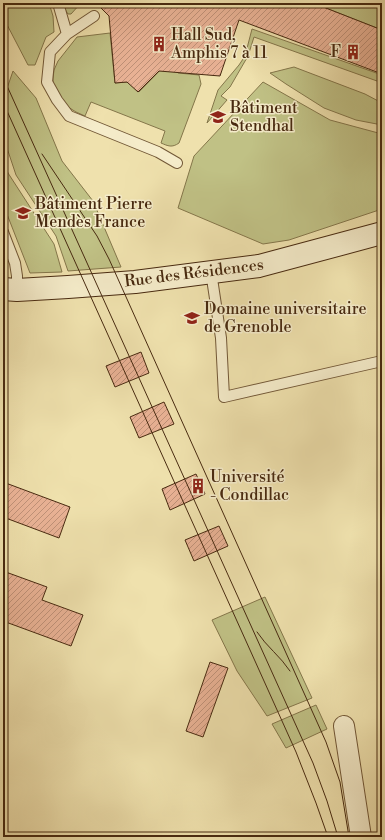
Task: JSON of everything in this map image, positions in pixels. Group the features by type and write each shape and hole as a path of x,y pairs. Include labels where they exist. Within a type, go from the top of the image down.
{"street":[{"name":"Rue des Résidences","path":"10,289 127,282 260,266 381,237"},
{"path":"344,726 361,837"}],"lane":[{"path":"58,3 67,34"},
{"path":"94,16 67,34 50,52 47,82 57,100 69,116 158,152 177,163"},
{"path":"3,232 15,263 10,289"},
{"path":"211,272 221,338 224,397 382,361"}],"green space":[{"path":"3,3 49,3 53,16 54,32 46,37 35,65 28,65 3,17"},
{"path":"63,3 81,3 71,14 68,14"},
{"path":"313,3 382,3 382,30"},
{"path":"252,29 382,75 382,84 254,37 248,56 230,87 221,96 227,100 207,123 218,90 245,56"},
{"path":"110,33 115,83 127,82 139,92 180,50 178,73 199,75 201,84 177,145 170,146 161,143 165,131 91,102 85,116 76,112 65,105 53,86 54,70 58,61 77,37"},
{"path":"294,67 365,94 382,103 382,125 356,120 324,108 270,73"},
{"path":"13,71 36,98 62,161 93,201 121,267 68,271 56,236 16,175 3,136 3,100"},
{"path":"263,82 330,120 382,134 382,209 289,240 263,244 178,208 194,156"},
{"path":"3,159 8,173 54,244 62,272 30,273 3,204"},
{"path":"265,597 312,698 267,716 237,671 212,620"},
{"path":"316,705 327,729 286,748 272,724"}],"building":[{"path":"96,3 313,3 382,30 382,74 239,20 220,76 159,71 138,92 127,82 115,83 109,16"},
{"path":"141,352 149,373 115,387 106,366"},
{"path":"164,402 174,424 139,438 130,417"},
{"path":"196,474 205,494 170,510 162,489"},
{"path":"3,482 70,507 59,538 3,517"},
{"path":"219,526 228,546 194,561 185,540"},
{"path":"3,571 47,587 42,600 83,615 71,646 3,621"},
{"path":"210,662 228,668 203,737 186,731"}],"tram line":[{"path":"3,77 313,763 338,837"},
{"path":"3,102 296,752 328,837"},
{"path":"42,154 97,236 109,259 326,742 340,782 349,837"},
{"path":"257,632 290,671"}],"place":[{"name":"Hall Sud, Amphis 7 à 11","path":"159,44"},
{"name":"F","path":"353,52"},
{"name":"Bâtiment Stendhal","path":"218,117"},
{"name":"Bâtiment Pierre Mendès France","path":"23,213"},
{"name":"Domaine universitaire de Grenoble","path":"192,318"},
{"name":"Université - Condillac","path":"198,486"}]}
